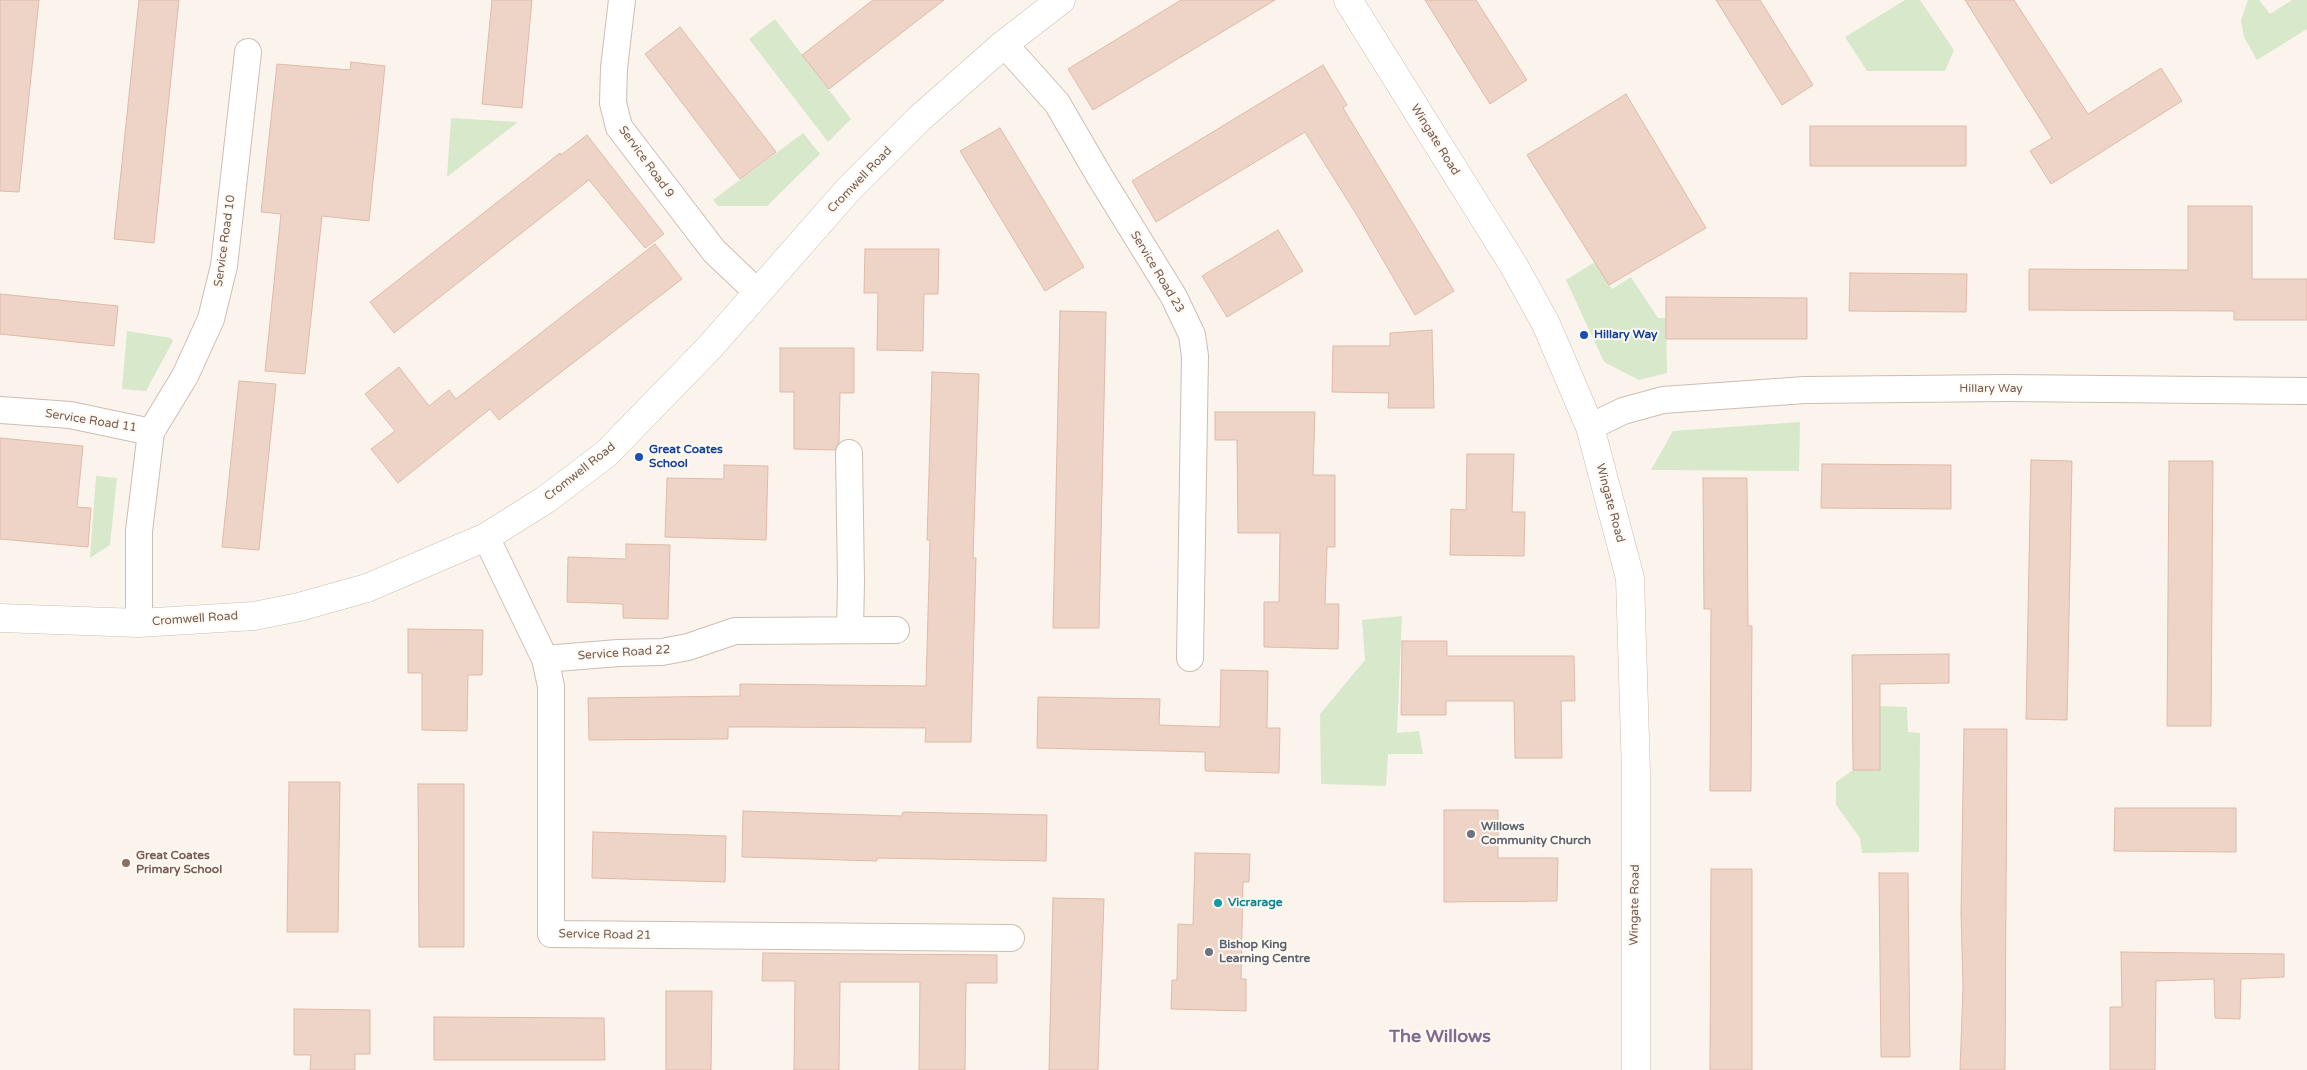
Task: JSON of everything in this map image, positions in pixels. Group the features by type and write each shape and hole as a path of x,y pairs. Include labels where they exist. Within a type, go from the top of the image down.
{"street":[{"name":"Service Road 9","path":"622,0 614,68 613,103 619,127 714,251 758,292"},
{"name":"Cromwell Road","path":"0,618 139,623 254,616 299,607 367,588 486,537 545,500 606,454 703,354 848,190 920,118 1004,44 1061,0"},
{"name":"Wingate Road","path":"1348,0 1514,266 1546,324 1590,427 1630,578 1636,782 1636,1070"},
{"name":"Service Road 23","path":"1004,44 1056,103 1174,297 1192,335 1195,356 1190,658"},
{"name":"Service Road 10","path":"139,623 139,531 151,432 184,376 211,319 224,266 248,52"},
{"name":"Hillary Way","path":"1590,427 1623,411 1663,400 1805,390 2007,388 2307,391"},
{"name":"Service Road 11","path":"0,410 70,415 151,432"},
{"path":"849,453 850,630"},
{"name":"Service Road 21","path":"486,537 545,659 552,686 551,934 1011,938"},
{"name":"Service Road 22","path":"545,659 618,653 662,652 688,647 734,631 896,630"}],"green space":[{"path":"1905,0 1920,0 1954,50 1945,71 1867,71 1845,37"},
{"path":"2248,0 2259,0 2270,14 2292,0 2307,0 2307,29 2257,60 2244,37 2241,20"},
{"path":"775,19 851,119 828,142 749,39"},
{"path":"451,118 518,122 447,177"},
{"path":"803,133 820,154 767,206 718,206 713,200"},
{"path":"1595,262 1612,289 1631,277 1658,318 1666,318 1667,373 1639,380 1604,362 1566,280"},
{"path":"127,331 171,338 173,341 146,391 122,389"},
{"path":"1800,422 1799,471 1651,470 1673,431"},
{"path":"96,476 117,478 110,545 90,558"},
{"path":"1402,616 1397,733 1419,731 1423,754 1388,754 1386,786 1321,784 1320,714 1365,660 1362,620"},
{"path":"1880,706 1907,707 1908,732 1920,733 1919,852 1862,853 1860,838 1836,805 1836,782 1853,770 1880,770"}],"building":[{"path":"0,0 39,0 19,192 0,191"},
{"path":"139,0 179,0 154,243 114,239"},
{"path":"492,0 532,0 522,108 482,104"},
{"path":"873,0 944,0 829,89 802,55"},
{"path":"1181,0 1275,0 1093,110 1068,69"},
{"path":"1425,0 1476,0 1527,80 1490,104"},
{"path":"1716,0 1760,0 1813,85 1782,105"},
{"path":"1965,0 2014,0 2088,114 2161,68 2182,101 2051,184 2030,151 2052,138"},
{"path":"680,27 776,152 740,179 645,54"},
{"path":"351,62 385,66 369,221 322,216 305,374 265,371 281,214 261,212 277,64 350,70"},
{"path":"1323,65 1347,105 1343,108 1454,291 1415,315 1358,217 1305,132 1156,222 1132,181"},
{"path":"1626,94 1706,228 1609,285 1527,155"},
{"path":"1810,126 1966,126 1966,166 1810,166"},
{"path":"1000,128 1084,267 1045,291 960,151"},
{"path":"587,135 664,234 645,248 589,180 394,333 370,302 560,153 561,155"},
{"path":"2188,206 2252,206 2252,279 2307,279 2307,320 2234,320 2234,311 2029,310 2029,269 2188,270"},
{"path":"1278,230 1303,271 1227,317 1202,276"},
{"path":"655,244 682,279 499,420 490,409 398,483 371,449 395,431 365,394 399,367 429,406 449,390 456,399"},
{"path":"865,249 939,249 938,294 924,294 923,351 877,350 878,293 864,293"},
{"path":"1850,273 1967,274 1966,312 1849,311"},
{"path":"0,294 118,306 114,346 0,334"},
{"path":"1666,297 1807,298 1807,339 1666,339"},
{"path":"1060,311 1106,312 1099,628 1053,628"},
{"path":"1432,330 1434,408 1388,408 1389,393 1332,392 1333,346 1390,346 1390,333"},
{"path":"780,348 854,348 854,393 840,393 839,442 835,450 794,449 794,392 780,392"},
{"path":"932,372 979,374 973,558 976,558 971,742 925,742 926,728 765,727 728,727 728,739 589,740 588,698 740,696 740,684 926,686 930,540 927,540"},
{"path":"239,381 276,384 259,550 222,547"},
{"path":"1215,412 1315,412 1313,475 1335,475 1335,547 1327,547 1325,604 1339,604 1338,649 1264,647 1264,602 1279,602 1280,533 1238,533 1237,440 1215,440"},
{"path":"0,438 83,446 77,507 91,508 88,547 0,539"},
{"path":"1467,454 1514,454 1512,512 1525,512 1524,556 1450,555 1451,509 1466,510"},
{"path":"2031,460 2072,461 2067,720 2026,719"},
{"path":"2169,461 2213,461 2211,726 2167,726"},
{"path":"1822,464 1951,465 1951,509 1821,508"},
{"path":"724,465 768,466 766,540 665,537 667,478 724,479"},
{"path":"1703,478 1747,478 1748,626 1752,626 1751,791 1710,791 1711,609 1704,609"},
{"path":"626,544 670,545 668,619 623,618 623,604 567,602 568,557 626,559"},
{"path":"408,629 483,630 482,675 468,675 467,731 422,730 422,673 408,673"},
{"path":"1402,641 1447,641 1447,656 1574,656 1575,701 1561,701 1562,758 1515,758 1514,701 1446,701 1446,715 1401,715"},
{"path":"1949,654 1949,683 1880,684 1880,770 1853,770 1852,655"},
{"path":"1221,670 1268,671 1267,728 1280,728 1279,773 1205,771 1205,752 1037,748 1038,697 1160,699 1159,725 1220,727"},
{"path":"1964,729 2007,729 2005,1070 1960,1070 1963,987 1961,913"},
{"path":"289,782 340,782 338,932 287,932"},
{"path":"418,784 464,784 464,947 419,947"},
{"path":"2115,808 2236,808 2236,852 2114,851"},
{"name":"Willows Community Church","path":"1444,810 1498,810 1498,858 1558,858 1557,901 1444,902"},
{"path":"743,811 902,816 903,812 1047,815 1046,861 877,858 877,861 742,857"},
{"path":"593,832 726,836 725,882 592,878"},
{"name":"Bishop King Learning Centre","path":"1195,853 1250,854 1249,882 1243,882 1241,979 1246,979 1246,1011 1171,1009 1172,980 1177,980 1178,924 1193,925"},
{"path":"1711,869 1752,869 1752,1070 1710,1070"},
{"path":"1879,873 1908,873 1910,1057 1881,1057"},
{"path":"1053,898 1104,899 1098,1070 1049,1070"},
{"path":"2121,952 2284,954 2284,977 2241,979 2240,1019 2215,1018 2214,979 2156,981 2155,1070 2110,1070 2110,1007 2122,1007"},
{"path":"763,953 997,955 997,983 966,983 965,1070 919,1070 920,982 840,982 839,1070 794,1070 795,981 762,981"},
{"path":"666,991 712,991 711,1070 666,1070"},
{"path":"294,1009 370,1010 370,1054 355,1054 355,1070 310,1070 311,1055 294,1055"},
{"path":"434,1017 604,1018 605,1060 434,1060"}],"place":[{"name":"Hillary Way","path":"1584,335"},
{"name":"Great Coates School","path":"639,457"},
{"name":"Willows Community Church","path":"1471,834"},
{"name":"Great Coates Primary School","path":"126,863"},
{"name":"Vicrarage","path":"1218,903"},
{"name":"Bishop King Learning Centre","path":"1209,952"}],"district":[{"name":"The Willows","path":"1440,1037"}]}
